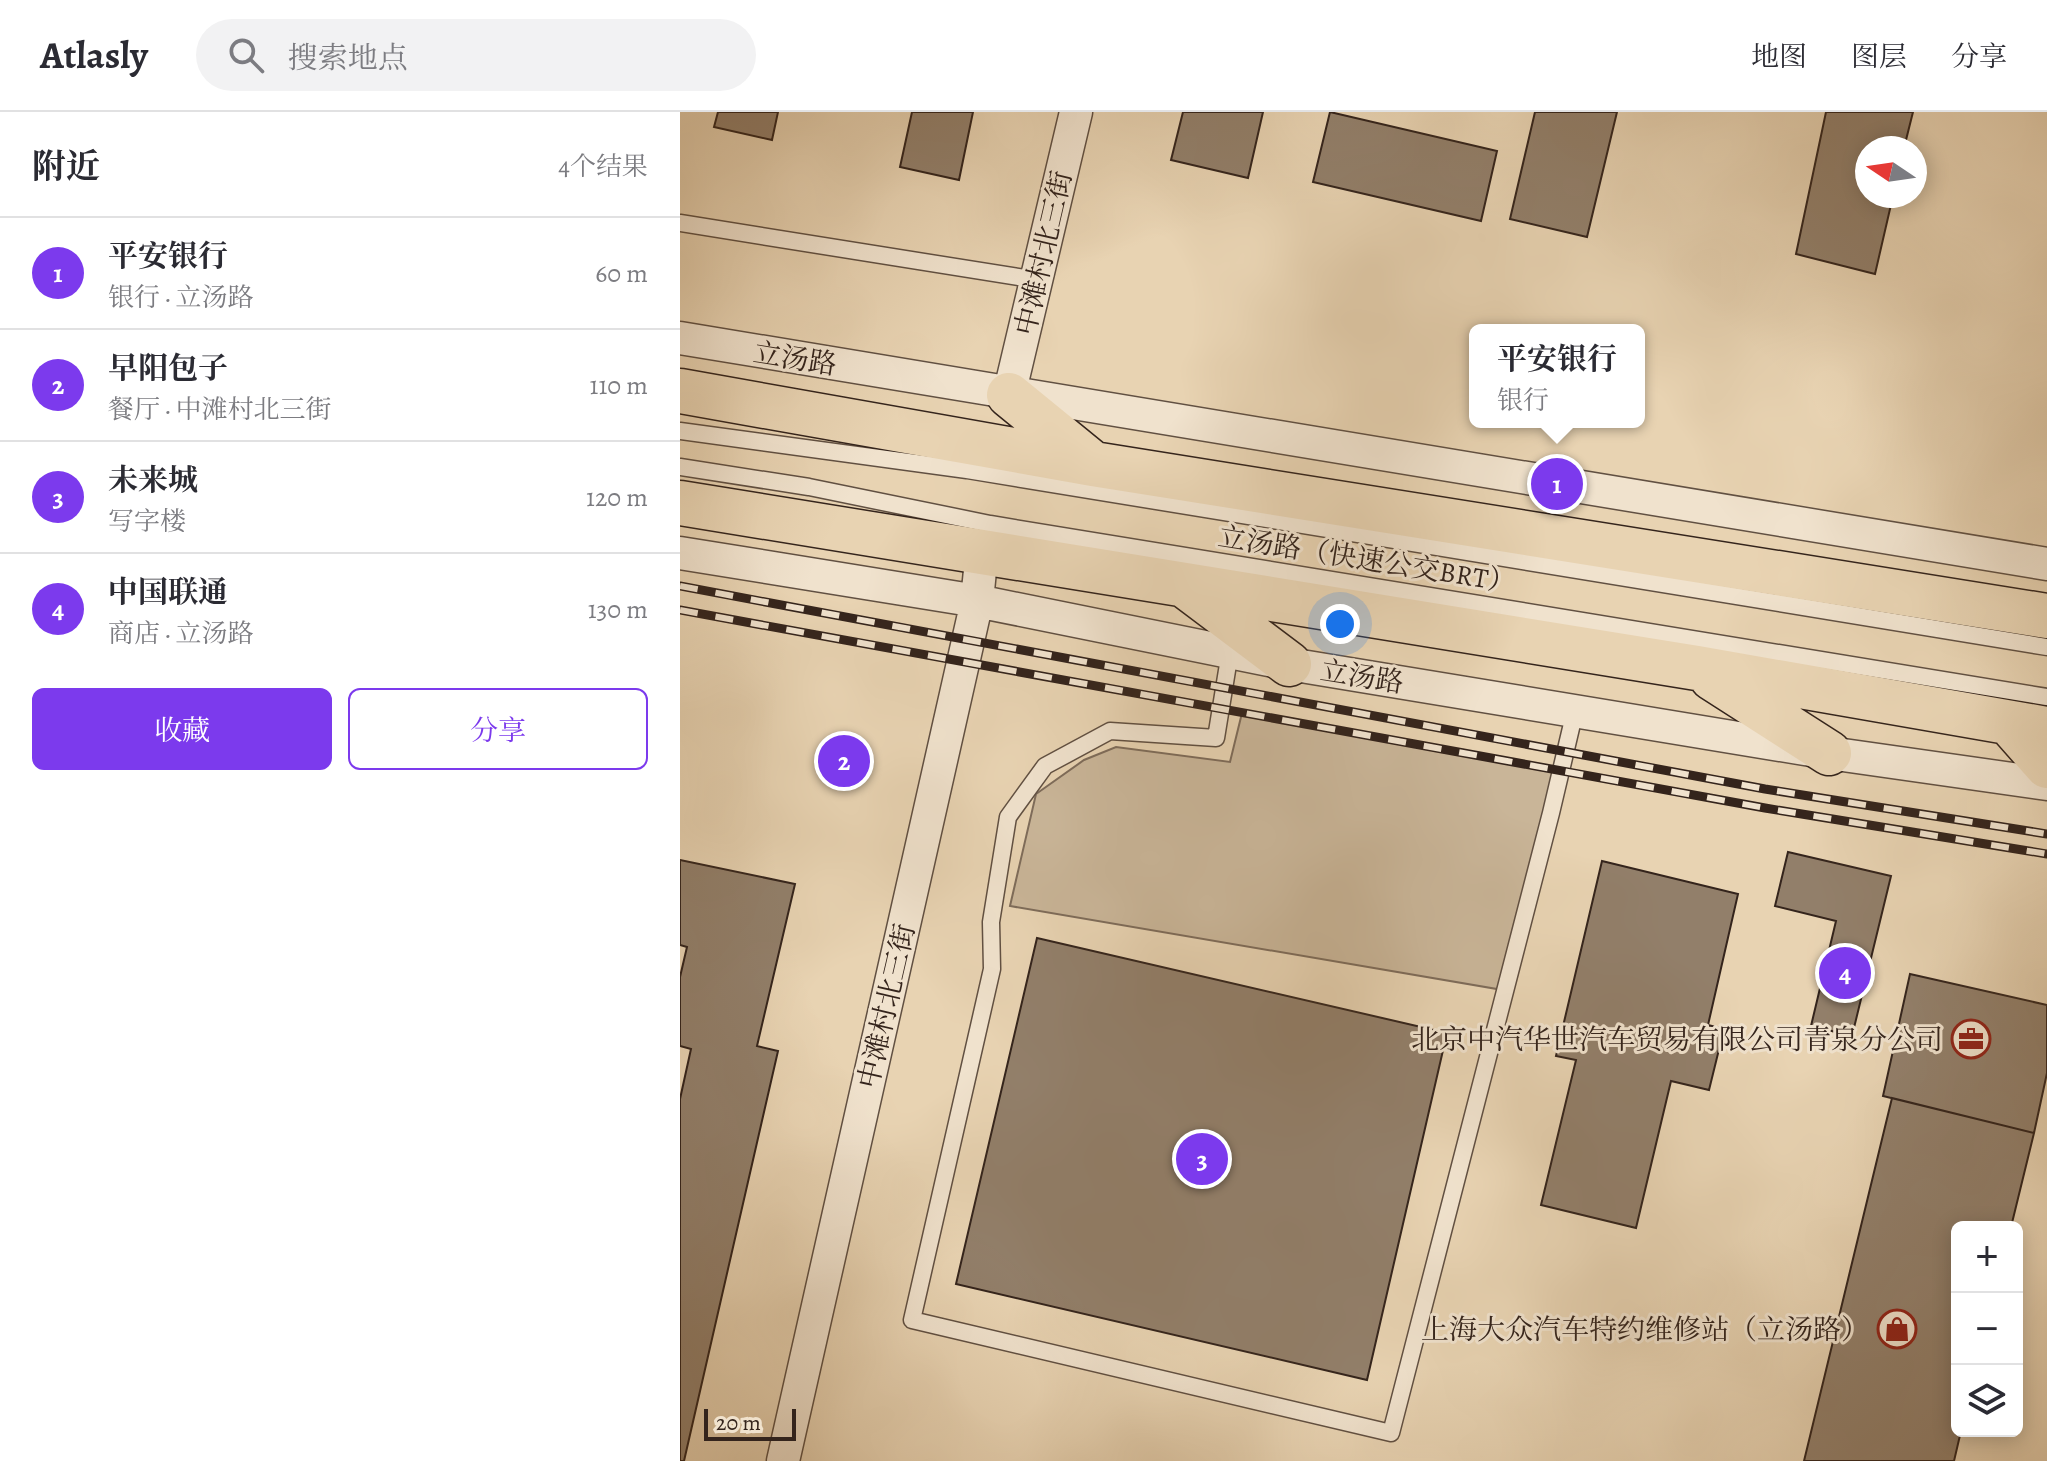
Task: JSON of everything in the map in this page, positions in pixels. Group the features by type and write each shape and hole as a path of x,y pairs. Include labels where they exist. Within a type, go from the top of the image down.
{"main road":[{"name":"立汤路","path":"680,391 1093,464 2047,616"},
{"path":"1009,395 1093,464"},
{"path":"680,503 1697,668 2028,726 2047,766"},
{"path":"1183,584 1289,664"},
{"path":"1697,668 1829,753"}],"street":[{"name":"中滩村北三街","path":"1009,395 1076,112"},
{"name":"立汤路","path":"680,338 1009,395 2047,564"},
{"name":"中滩村北三街","path":"783,1461 977,601 982,550"},
{"name":"立汤路","path":"680,553 977,601 1289,664 1829,753 2047,784"}],"lane":[{"path":"680,223 1037,280"},
{"name":"立汤路（快速公交BRT）","path":"680,431 967,470 2047,647"},
{"name":"立汤路（快速公交BRT）","path":"680,467 809,487 990,524 2047,697"},
{"path":"1230,652 1216,738 1110,731 1045,766 1008,817 991,922 992,969 912,1320 1391,1433 1575,711"}],"shaded area":[{"path":"1242,713 1562,771 1503,990 1010,906 1036,794 1084,760 1116,747 1230,762"}],"building":[{"path":"718,112 778,112 772,140 714,127"},
{"path":"912,112 973,112 959,180 900,167"},
{"path":"1183,112 1263,112 1248,178 1171,160"},
{"path":"1330,112 1497,151 1481,221 1313,182"},
{"path":"1535,112 1617,112 1587,237 1510,219"},
{"path":"1826,112 1913,112 1907,136 1855,136 1855,208 1890,208 1875,274 1796,254"},
{"path":"1788,852 1891,876 1852,1036 1811,1026 1836,921 1775,906"},
{"path":"680,860 795,884 757,1046 778,1051 684,1461 680,1461 680,1099 691,1049 680,1046 680,977 687,947 680,945"},
{"path":"1602,861 1738,894 1708,1025 1724,1029 1709,1090 1671,1081 1636,1228 1541,1205 1576,1060 1556,1056"},
{"path":"1037,938 1447,1033 1367,1380 956,1284"},
{"name":"北京中汽华世汽车贸易有限公司青泉分公司","path":"1910,974 2047,1005 2047,1073 2034,1133 1883,1096"},
{"name":"上海大众汽车特约维修站（立汤路）","path":"1892,1098 2034,1133 2012,1221 1951,1221 1951,1437 1960,1437 1954,1461 1804,1461"}],"railway":[{"path":"680,586 1765,789 2047,834"},
{"path":"680,610 1765,808 2047,854"}],"place":[{"name":"平安银行","path":"1557,484"},
{"name":"早阳包子","path":"844,761"},
{"name":"中国联通","path":"1845,973"},
{"name":"北京中汽华世汽车贸易有限公司青泉分公司","path":"1971,1039"},
{"name":"未来城","path":"1202,1159"},
{"name":"上海大众汽车特约维修站（立汤路）","path":"1897,1329"}]}
